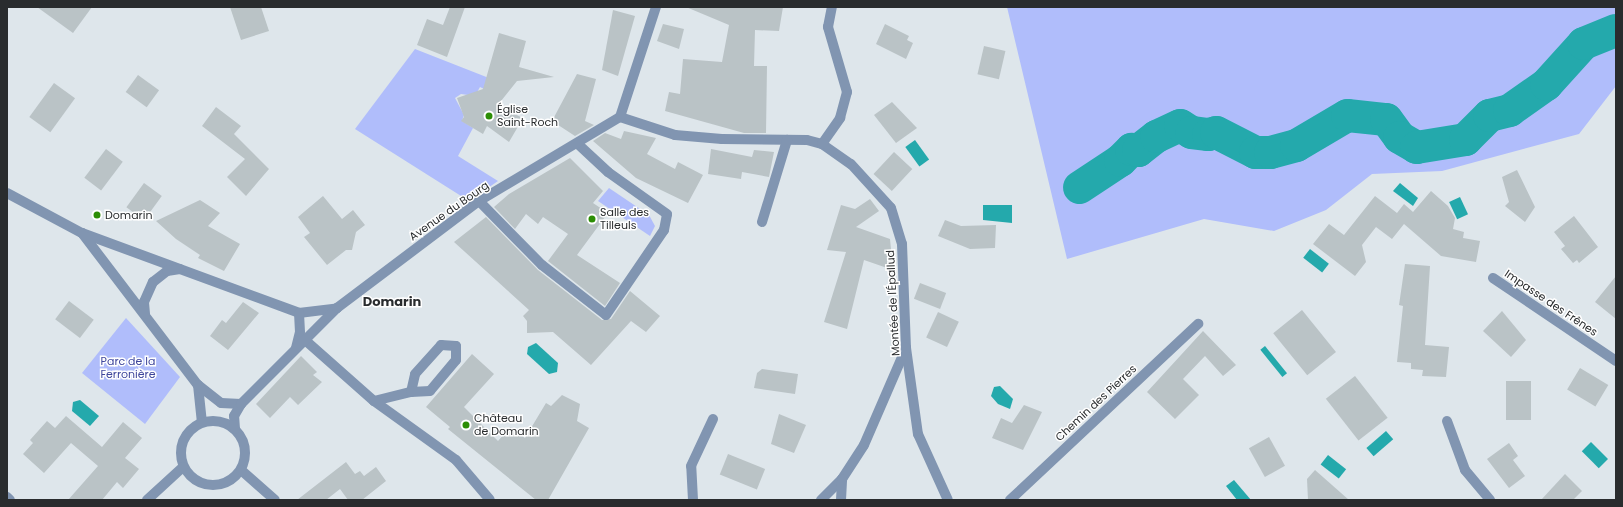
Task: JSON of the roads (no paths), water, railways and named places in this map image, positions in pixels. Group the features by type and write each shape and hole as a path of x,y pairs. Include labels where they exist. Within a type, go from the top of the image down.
{"street":[{"path":"620,117 656,7"},
{"path":"822,144 840,118 846,92 828,27 832,7"},
{"name":"Montée de l'Épallud","path":"620,117 674,135 722,140 787,140 822,144 851,164 891,208 902,244 906,348 918,434 948,500"},
{"name":"Avenue du Bourg","path":"235,429 234,416 241,404 337,308 479,201 578,144 620,117"},
{"path":"762,222 787,140"},
{"path":"479,201 542,265 606,315 630,277 664,230 667,214 608,172 578,144"},
{"path":"7,193 82,233 298,313 337,308"},
{"path":"82,233 198,385 221,403 241,404"},
{"path":"145,314 144,302 154,282 167,271 181,269"},
{"name":"Impasse des Frênes","path":"1494,278 1616,360"},
{"path":"295,350 300,332 298,313"},
{"name":"Chemin des Pierres","path":"1010,500 1198,324"},
{"path":"305,340 374,401 456,460 490,500"},
{"path":"374,401 411,392 430,391 456,360 456,346 441,345 415,374 411,392"},
{"path":"821,500 842,479 864,445 906,348"},
{"path":"198,385 202,422"},
{"path":"693,500 691,466 713,419"},
{"path":"219,420 235,429 244,441 246,456 241,470 231,480 218,485 204,485 192,478 183,467 180,454 183,440 190,429 202,422 219,420"},
{"path":"1448,421 1465,470 1490,500"},
{"path":"147,500 183,467"},
{"path":"241,470 275,500"},
{"path":"841,500 842,479"},
{"path":"7,497 10,500"}],"waterway":[{"path":"1079,187 1120,160 1131,149 1138,150 1156,136 1180,125 1191,132 1208,134 1216,132 1255,152 1270,152 1296,145 1347,115 1386,119 1399,137 1416,147 1465,139 1489,115 1509,110 1546,84 1583,43 1616,30"}],"place":[{"name":"Église Saint-Roch","path":"489,116"},
{"name":"Domarin","path":"97,215"},
{"name":"Salle des Tilleuls","path":"592,219"},
{"name":"Château de Domarin","path":"466,425"}],"district":[{"name":"Domarin","path":"392,302"}],"park label":[{"name":"Parc de la Ferronière","path":"128,368"}]}
